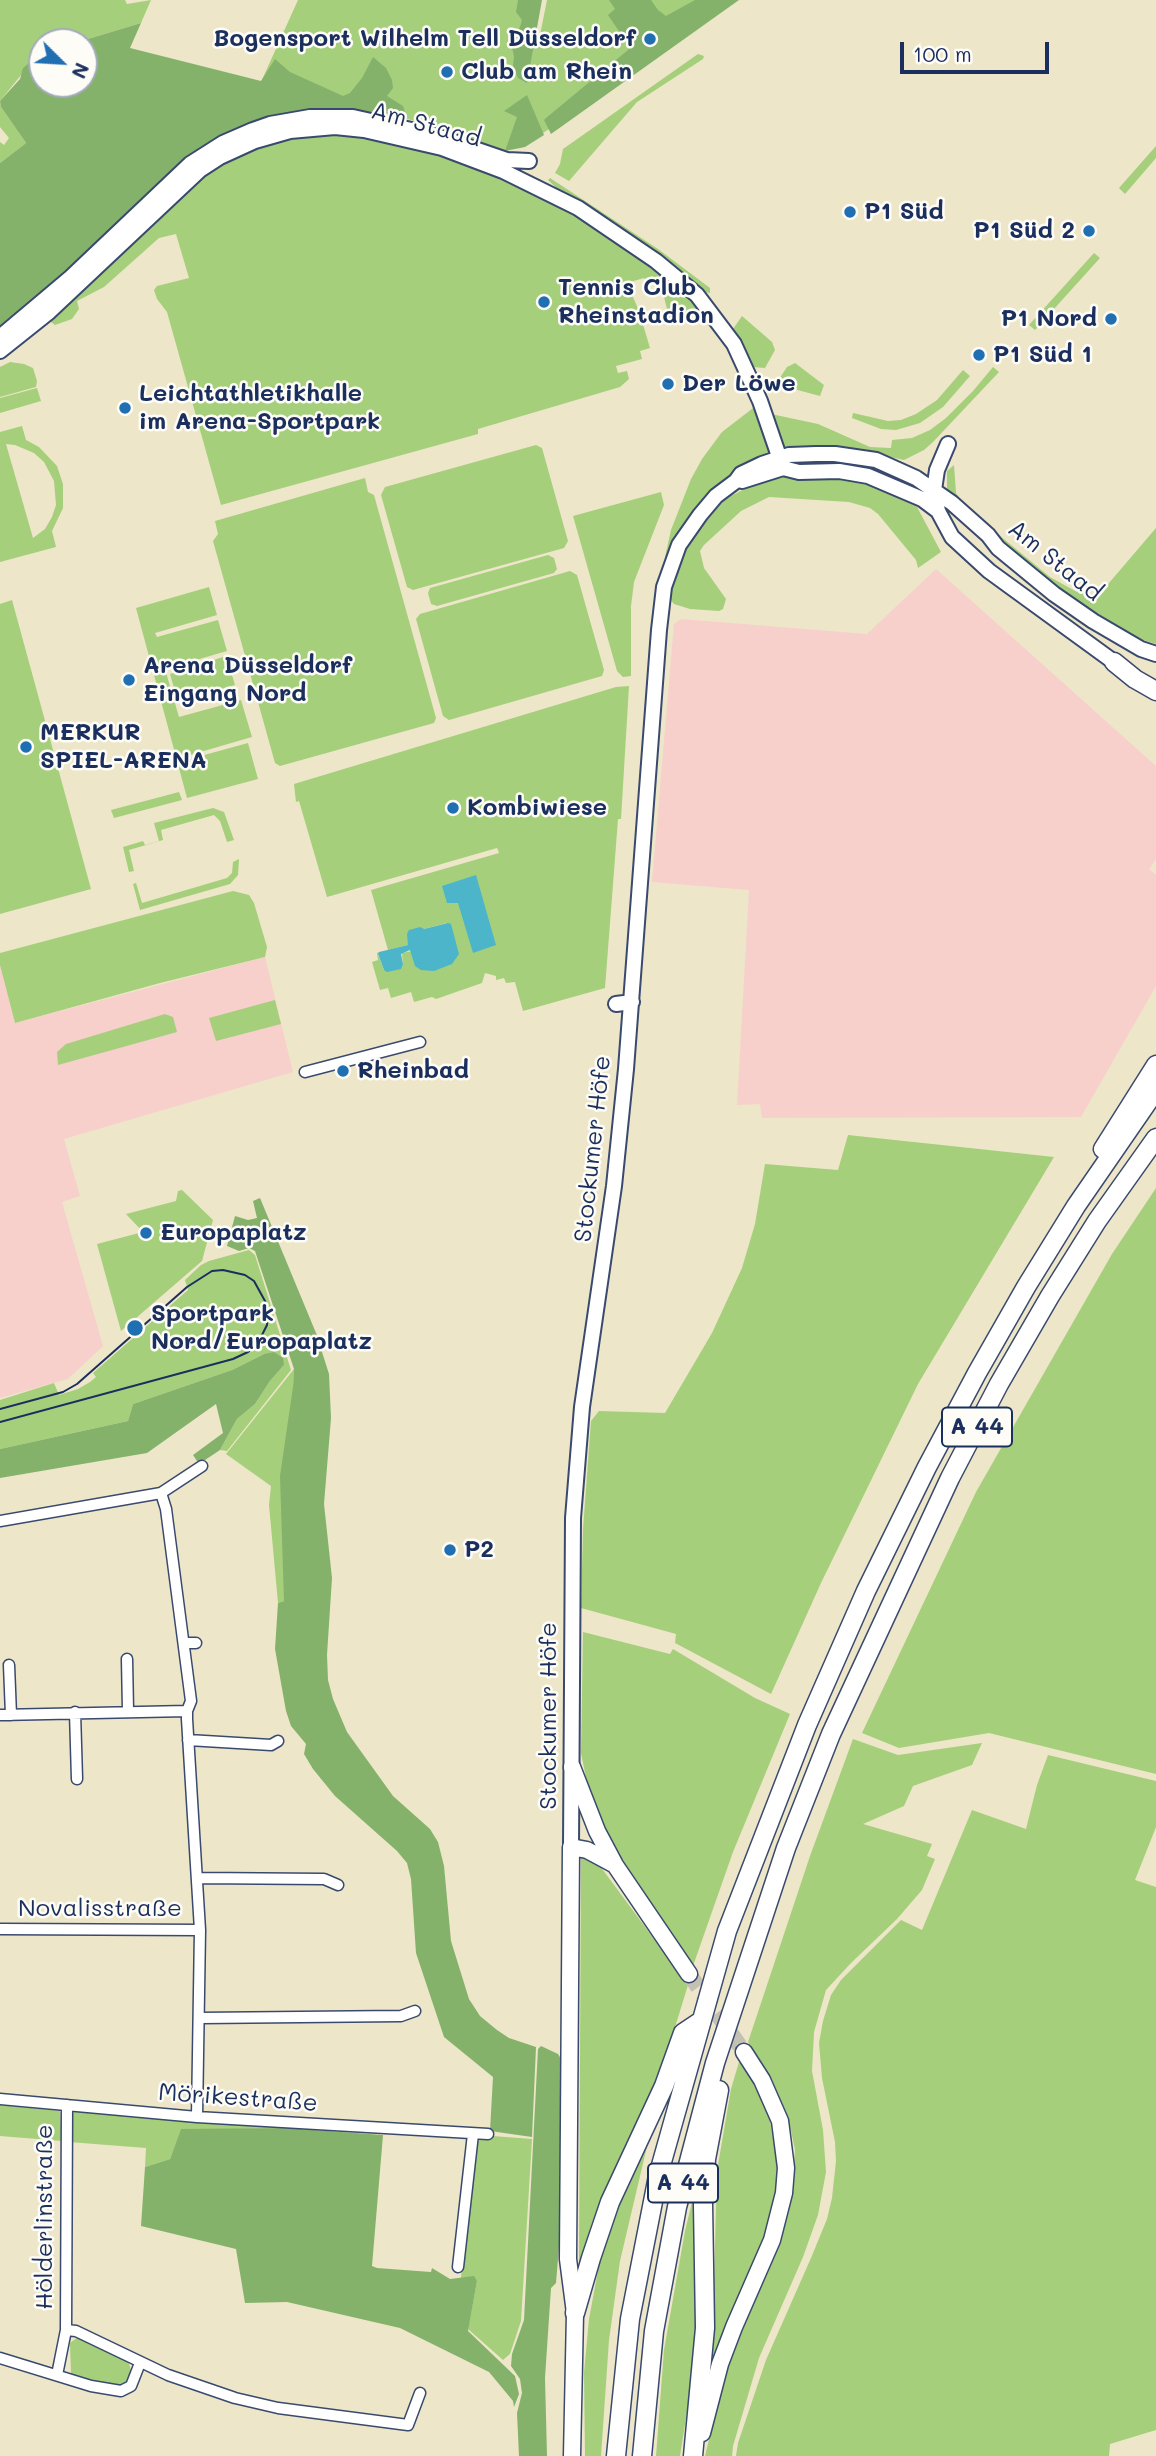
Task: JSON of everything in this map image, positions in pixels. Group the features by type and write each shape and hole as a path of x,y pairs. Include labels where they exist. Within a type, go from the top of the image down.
{"highway":[{"path":"1114,662 1156,679"},
{"path":"1114,662 1156,691"},
{"path":"1076,1206 1097,1158 1156,1065"},
{"name":"A 44","path":"616,2456 630,2319 658,2176 727,1931 807,1725 866,1591 977,1373 1076,1206 1156,1090"},
{"name":"A 44","path":"642,2456 654,2331 677,2207 712,2073 786,1848 831,1734 950,1478 999,1384 1051,1296 1097,1221 1156,1138"},
{"path":"695,2456 705,2328 703,2204 706,2159 716,2101 740,2010 744,1971"},
{"path":"575,2313 610,2202 664,2086 683,2033 701,2021"}],"main road":[{"path":"572,1768 597,1831 615,1865 689,1974"},
{"path":"572,2456 575,2313 568,2259 572,1847 587,1850 615,1865"},
{"path":"695,2456 720,2364 772,2240 784,2193 786,2168 780,2122 762,2080 744,2052"}],"street":[{"name":"Am Staad","path":"0,337 71,278 190,164 223,143 261,127 317,117 360,118 434,135 507,160 529,161"},
{"name":"Am Staad","path":"0,351 49,312 200,170 220,157 255,141 290,131 317,128 364,130 442,148 503,171 578,208 656,261 697,295 724,329 742,359 781,462 799,472 839,471 868,476 922,499 938,511"},
{"name":"Stockumer Höfe","path":"762,464 774,443"},
{"name":"Am Staad","path":"948,444 937,470 934,490 938,511 952,537 989,571 1114,662"},
{"name":"Am Staad","path":"781,462 835,454 876,460 916,478 952,503 988,535 998,548 1054,594 1106,629 1156,654"},
{"name":"Stockumer Höfe","path":"572,1847 573,1518 587,1368 616,1172 664,587 674,556 707,506 741,474 762,464 781,462"},
{"name":"Stockumer Höfe","path":"736,481 746,481 781,462"},
{"path":"616,1004 632,1002"},
{"path":"305,1072 420,1042"},
{"path":"0,1521 161,1493 202,1466"},
{"path":"161,1493 166,1509 191,1701 187,1711 188,1740 200,1930 197,2117"},
{"path":"185,1643 196,1643"},
{"path":"127,1659 128,1710"},
{"path":"9,1665 5,1715 128,1710 187,1711"},
{"path":"75,1712 77,1779"},
{"path":"188,1740 271,1745 278,1741"},
{"path":"197,1878 324,1879 338,1885"},
{"name":"Novalisstraße","path":"0,1929 200,1930"},
{"path":"200,2018 401,2016 415,2011"},
{"name":"Mörikestraße","path":"0,2099 197,2117 488,2134"},
{"name":"Hölderlinstraße","path":"57,2375 66,2330 67,2105"},
{"path":"458,2267 473,2134"},
{"path":"66,2330 76,2331 140,2363 212,2391 278,2408 408,2425 420,2393"},
{"path":"0,2358 91,2386 124,2391 131,2386 140,2363"}],"shaded area":[{"path":"936,569 1156,766 1156,859 1149,869 1156,875 1156,986 1081,1117 762,1118 760,1104 737,1105 749,890 652,882 674,624 681,619 867,634"},
{"path":"265,957 293,1072 64,1139 80,1196 62,1202 103,1346 68,1379 0,1398 0,965 15,1023"}],"green space":[{"path":"0,0 125,0 127,4 151,0 141,23 98,36 98,28 28,28 28,66 0,101"},
{"name":"Club am Rhein","path":"298,0 539,0 535,33 540,35 547,0 730,0 524,146 504,150 435,126 261,82"},
{"path":"518,0 542,0 527,83 518,78 513,67 514,56 510,39 522,20 516,12"},
{"path":"609,0 651,0 666,16 695,0 739,0 551,134 544,120 628,50 629,46 608,15 615,9"},
{"path":"141,23 130,48 261,81 275,59 290,72 343,96 350,93 362,78 373,57 386,68 392,80 393,88 387,96 403,106 407,119 368,113 280,116 69,272 0,330 0,163 26,143 1,107 0,101 20,79 23,68 28,64 28,98 98,98 98,36"},
{"path":"698,54 704,56 703,59 637,102 569,181 555,173 563,149"},
{"path":"527,95 544,135 525,147 505,151 517,117 504,111"},
{"path":"0,101 1,107 26,143 0,163 0,142 4,145 9,138 0,127"},
{"path":"343,131 440,152 555,199 624,244 701,307 681,322 671,325 660,281 648,284 644,278 627,283 650,348 640,351 642,359 616,366 618,373 627,371 629,379 620,387 478,429 478,434 221,505 167,312 154,290 157,286 189,278 176,234 159,238 104,287 77,301 79,309 72,319 55,325 51,322 51,316 204,173 227,157 272,139"},
{"path":"1156,146 1156,158 1125,194 1119,188"},
{"path":"550,178 658,249 710,288 710,293 704,292 562,193 548,180"},
{"path":"1094,253 1100,258 1035,330 1029,325"},
{"path":"742,316 772,342 775,350 765,368 753,367 733,329"},
{"path":"10,362 33,368 36,387 0,397 0,367"},
{"path":"795,363 824,385 820,396 779,385 779,379 787,367"},
{"path":"993,367 999,372 933,442 904,460 854,449 798,451 777,444 770,457 737,476 665,557 671,530 702,459 722,432 757,405 771,414 818,424 870,447 891,448 892,440 912,438 930,430 946,418"},
{"path":"963,370 970,376 943,407 920,423 896,430 881,429 852,418 853,413 888,421 901,420 916,414 937,400"},
{"path":"37,388 41,401 0,413 0,398"},
{"path":"22,426 26,440 39,447 57,466 63,484 63,508 52,531 56,547 0,562 0,432","holes":["6,444 34,453 44,462 54,481 56,505 52,517 45,529 33,538"]},
{"path":"536,445 542,448 568,541 564,548 413,590 407,587 381,495 385,487"},
{"path":"817,459 868,463 925,489 925,496 892,482 788,465 792,461"},
{"path":"954,465 956,493 965,507 1050,577 1077,592 1096,595 1103,590 1156,528 1156,644 1130,636 1060,592 1030,568 947,494 947,471"},
{"path":"787,475 849,475 906,494 917,507 941,552 918,568 916,560 870,508 849,502 769,497 741,511 700,551 704,568 726,599 723,609 690,609 674,604 670,593 681,554 708,513 752,485"},
{"path":"365,478 368,492 374,495 436,718 434,723 280,766 275,763 213,541 218,534 215,521"},
{"path":"661,492 664,505 634,582 631,606 631,676 623,677 617,671 573,516"},
{"path":"548,555 554,558 557,569 554,573 437,606 431,604 428,593 430,588"},
{"path":"570,571 577,575 604,670 602,676 449,720 443,716 416,619 420,614"},
{"path":"209,587 217,615 155,633 157,637 218,620 227,651 165,669 179,717 241,700 252,737 190,755 186,760 248,743 258,779 187,798 136,608"},
{"name":"MERKUR SPIEL-ARENA","path":"12,600 91,889 0,914 0,604"},
{"path":"226,656 235,685 178,702 170,674"},
{"path":"629,686 621,819 618,819 605,988 523,1011 515,982 506,983 504,978 496,980 496,976 485,973 482,983 436,999 432,997 414,1002 411,992 391,998 388,988 380,990 372,962 378,960 377,953 379,952 384,970 403,964 402,953 412,951 447,923 424,929 408,945 388,950 371,890 499,853 498,850 497,848 327,897 299,801 296,802 294,784 616,687"},
{"path":"179,792 182,800 114,818 111,810"},
{"path":"213,808 224,812 234,840 227,842 220,821 214,815 161,830 163,840 129,850 134,871 129,872 123,847 143,841 145,845 159,841 154,823"},
{"path":"239,859 238,875 230,884 140,910 133,884 136,883 142,903 227,878 232,873 233,862"},
{"path":"233,891 249,895 254,903 267,947 265,957 15,1023 0,965 0,953"},
{"path":"275,1000 281,1024 216,1041 209,1018"},
{"path":"165,1014 173,1017 177,1032 58,1065 57,1052 66,1044"},
{"path":"848,1135 1054,1157 918,1384 821,1583 771,1694 675,1643 676,1634 581,1608 583,1529 591,1421 599,1411 665,1413 712,1333 742,1268 755,1224 765,1164 838,1170"},
{"path":"1156,1188 1156,1774 989,1733 899,1748 862,1733 976,1492 1112,1254"},
{"path":"182,1190 213,1220 202,1261 121,1331 97,1244 143,1232 126,1214 176,1201 178,1191"},
{"path":"260,1198 316,1333 329,1374 331,1418 324,1504 332,1578 327,1655 328,1680 333,1699 347,1732 393,1796 430,1829 438,1842 444,1866 451,1941 469,1999 480,2016 497,2030 509,2038 536,2047 532,2137 490,2131 493,2077 444,2037 416,1953 411,1879 407,1863 335,1796 313,1769 304,1754 306,1744 291,1726 286,1711 275,1649 278,1603 284,1601 280,1476 294,1369 255,1251 249,1248 239,1251 227,1246 235,1216 248,1220 257,1218 253,1201"},
{"path":"249,1250 255,1255 291,1370 227,1451 220,1450 237,1419 255,1404 284,1365 264,1354 232,1370 133,1404 128,1421 0,1449 0,1400 54,1383 59,1395 90,1382 96,1377 93,1373 188,1290 185,1280 201,1265"},
{"path":"274,1352 283,1358 284,1365 255,1404 237,1419 220,1450 202,1462 197,1461 193,1455 223,1433 216,1404 147,1453 0,1478 0,1449 128,1421 133,1404 232,1370 264,1354"},
{"path":"294,1369 284,1601 278,1603 269,1505 271,1486 226,1454"},
{"path":"583,1632 670,1654 673,1649 755,1698 790,1714 733,1852 693,1966 601,1831 591,1802 581,1753"},
{"path":"853,1739 898,1755 982,1743 972,1765 913,1786 904,1806 863,1824 932,1844 927,1856 935,1859 922,1890 826,1990 814,2032 812,2071 823,2130 826,2172 818,2215 803,2257 759,2358 732,2456 705,2456 722,2386 743,2325 781,2242 793,2182 795,2150 788,2116 772,2080 748,2042 810,1856"},
{"path":"1048,1755 1156,1781 1156,1827 1135,1880 1156,1887 1156,2430 1110,2444 1109,2456 736,2456 766,2360 827,2219 832,2198 835,2142 822,2078 819,2043 831,1995 841,1980 901,1920 922,1930 972,1810 1026,1829"},
{"path":"581,1855 600,1866 688,1985 660,2076 592,2223 579,2265"},
{"path":"541,2046 558,2054 563,2062 562,2210 556,2283 551,2288 545,2378 547,2456 519,2456 517,2413 522,2393 520,2379 511,2366 512,2354 524,2320 538,2049"},
{"path":"739,2062 768,2109 779,2173 773,2212 758,2258 707,2382 713,2320 717,2171 731,2089"},
{"path":"0,2105 60,2111 62,2141 0,2136"},
{"path":"76,2111 286,2128 181,2130 170,2159 145,2167 146,2148 69,2142 71,2114"},
{"path":"286,2128 383,2135 372,2266 431,2272 432,2268 450,2279 474,2276 477,2281 468,2331 515,2376 519,2394 514,2407 513,2401 489,2372 400,2328 287,2302 245,2303 236,2249 141,2226 145,2167 170,2159 181,2129"},
{"path":"480,2135 532,2139 521,2321 510,2354 503,2360 468,2329 477,2281 461,2278 471,2146"},
{"path":"649,2138 620,2261 609,2340 601,2456 585,2456 584,2373 589,2319 600,2260 620,2197"},
{"path":"701,2165 696,2355 680,2456 656,2456 664,2350 685,2231"},
{"path":"78,2337 128,2361 131,2370 128,2383 121,2386 93,2382 71,2374 70,2343"}],"water":[{"path":"476,875 496,945 473,953 458,903 447,903 442,886"},
{"path":"451,924 459,954 452,964 434,971 421,970 415,966 410,950 401,954 401,969 387,972 384,970 379,952 408,945 409,930"}],"tunnel":[{"path":"689,1974 744,2052"}],"tram line":[{"path":"0,1409 63,1392 77,1384 187,1287 212,1271 223,1270 245,1275 254,1281 265,1301 268,1311 267,1325 259,1341 248,1352 233,1359 0,1422"}],"place":[{"name":"Bogensport Wilhelm Tell Düsseldorf","path":"650,39"},
{"name":"Club am Rhein","path":"447,72"},
{"name":"P1 Süd","path":"850,212"},
{"name":"P1 Süd 2","path":"1089,231"},
{"name":"Tennis Club Rheinstadion","path":"544,302"},
{"name":"P1 Nord","path":"1111,319"},
{"name":"P1 Süd 1","path":"979,355"},
{"name":"Der Löwe","path":"668,384"},
{"name":"Leichtathletikhalle im Arena-Sportpark","path":"125,408"},
{"name":"Arena Düsseldorf Eingang Nord","path":"129,680"},
{"name":"MERKUR SPIEL-ARENA","path":"26,747"},
{"name":"Kombiwiese","path":"453,808"},
{"name":"Rheinbad","path":"343,1071"},
{"name":"Europaplatz","path":"146,1233"},
{"name":"Sportpark Nord/Europaplatz","path":"135,1328"},
{"name":"P2","path":"450,1550"}]}
